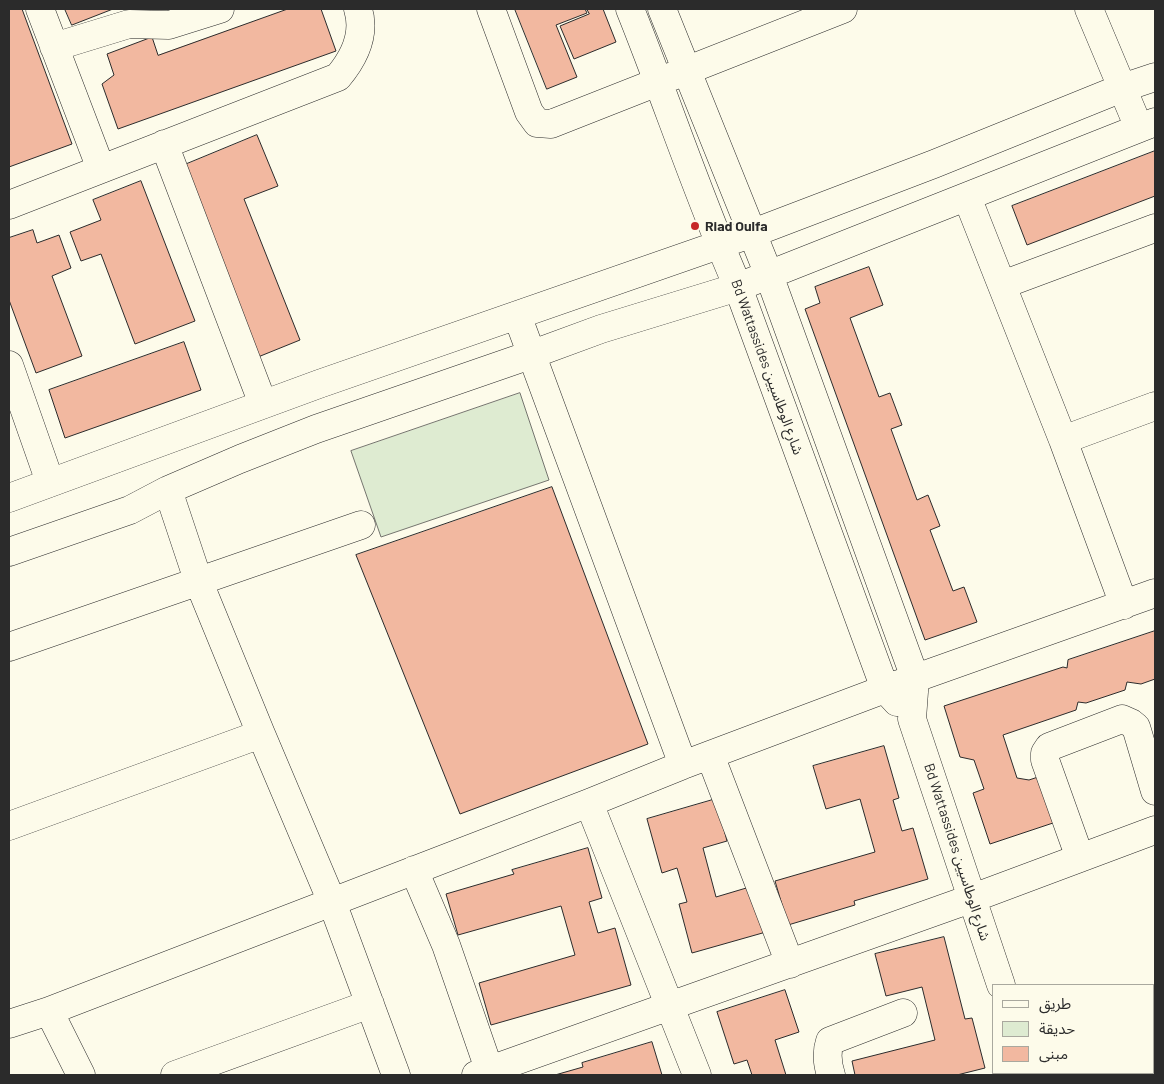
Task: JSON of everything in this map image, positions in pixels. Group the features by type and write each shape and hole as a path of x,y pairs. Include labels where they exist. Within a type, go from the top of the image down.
{"street":[{"path":"40,9 101,169"},
{"path":"54,47 156,17 169,25 220,9"},
{"path":"9,206 338,77 350,63 357,48 361,32 358,9"},
{"path":"491,9 529,112 537,123 551,124 842,9"},
{"name":"Bd Wattassides شارع الوطاسيين","path":"630,9 660,82 719,244 738,287 885,689 912,719"},
{"name":"Bd Wattassides شارع الوطاسيين","path":"662,9 769,275 915,678 912,719 1001,984"},
{"path":"9,552 130,510 168,490 316,429 601,329 738,287 1147,125 1122,88 1089,9"},
{"path":"9,498 263,404 752,233 934,164 1122,88 1155,77"},
{"path":"164,144 263,404"},
{"path":"967,196 1063,440 1124,606"},
{"path":"1002,285 1155,228"},
{"path":"517,315 683,765"},
{"path":"9,365 50,482"},
{"path":"1063,440 1155,406"},
{"path":"168,490 198,580 332,902 396,1075"},
{"path":"9,647 361,525"},
{"path":"9,1024 49,1011 683,765 885,689 1124,606 1155,593"},
{"path":"1080,858 1045,760 1045,753 1049,747 1122,719 1136,727 1155,791"},
{"path":"9,826 261,734"},
{"path":"710,755 790,964"},
{"path":"589,803 697,1075"},
{"path":"414,870 446,945 486,1074 1155,830"},
{"path":"175,1075 370,1004"},
{"path":"49,1011 81,1075"},
{"path":"831,1075 827,1063 830,1041 903,1013"}],"green space":[{"path":"520,393 549,480 381,537 351,451"}],"building":[{"path":"9,9 22,9 72,144 9,167"},
{"path":"65,9 113,9 72,25"},
{"path":"288,9 321,9 336,51 118,129 102,84 114,75 107,54 152,37 158,55"},
{"path":"515,9 585,9 587,13 556,25 577,77 547,89"},
{"path":"587,9 603,9 616,42 574,59 560,26 589,14"},
{"path":"257,135 278,186 244,199 300,340 258,357 182,166"},
{"path":"1155,151 1155,196 1027,245 1012,206"},
{"path":"141,181 195,321 135,344 101,254 81,261 70,232 101,220 93,200"},
{"path":"33,230 37,243 59,235 71,268 52,276 82,356 36,373 9,300 9,238"},
{"path":"869,267 883,305 850,318 879,397 890,393 902,425 891,429 917,500 928,495 940,526 930,530 953,591 964,587 977,622 925,640 805,309 820,303 815,287"},
{"path":"184,342 201,390 65,438 49,390"},
{"path":"552,487 648,744 460,814 356,555"},
{"path":"1155,631 1155,679 1141,684 1127,682 1125,690 1086,703 1078,702 1076,710 1003,735 1017,778 1029,780 1047,774 1062,820 990,844 973,793 984,789 974,760 960,757 944,706 1063,667 1067,668 1068,660"},
{"path":"884,746 899,798 893,800 902,831 913,828 928,879 854,901 855,905 788,925 775,881 875,852 860,799 826,809 813,766"},
{"path":"716,799 727,841 703,848 716,897 753,886 766,932 692,953 679,904 687,902 677,868 662,873 647,819"},
{"path":"588,848 602,898 589,902 598,933 615,928 631,985 491,1025 479,983 575,955 561,906 458,935 446,894 514,874 512,870"},
{"path":"944,937 965,1019 972,1018 985,1068 957,1075 855,1075 852,1061 935,1040 922,987 886,996 875,954"},
{"path":"785,990 799,1032 775,1040 786,1075 752,1075 747,1060 734,1064 717,1012"},
{"path":"652,1042 662,1075 555,1075 583,1067 582,1063"}],"place":[{"name":"Riad Oulfa","path":"695,226"}]}
